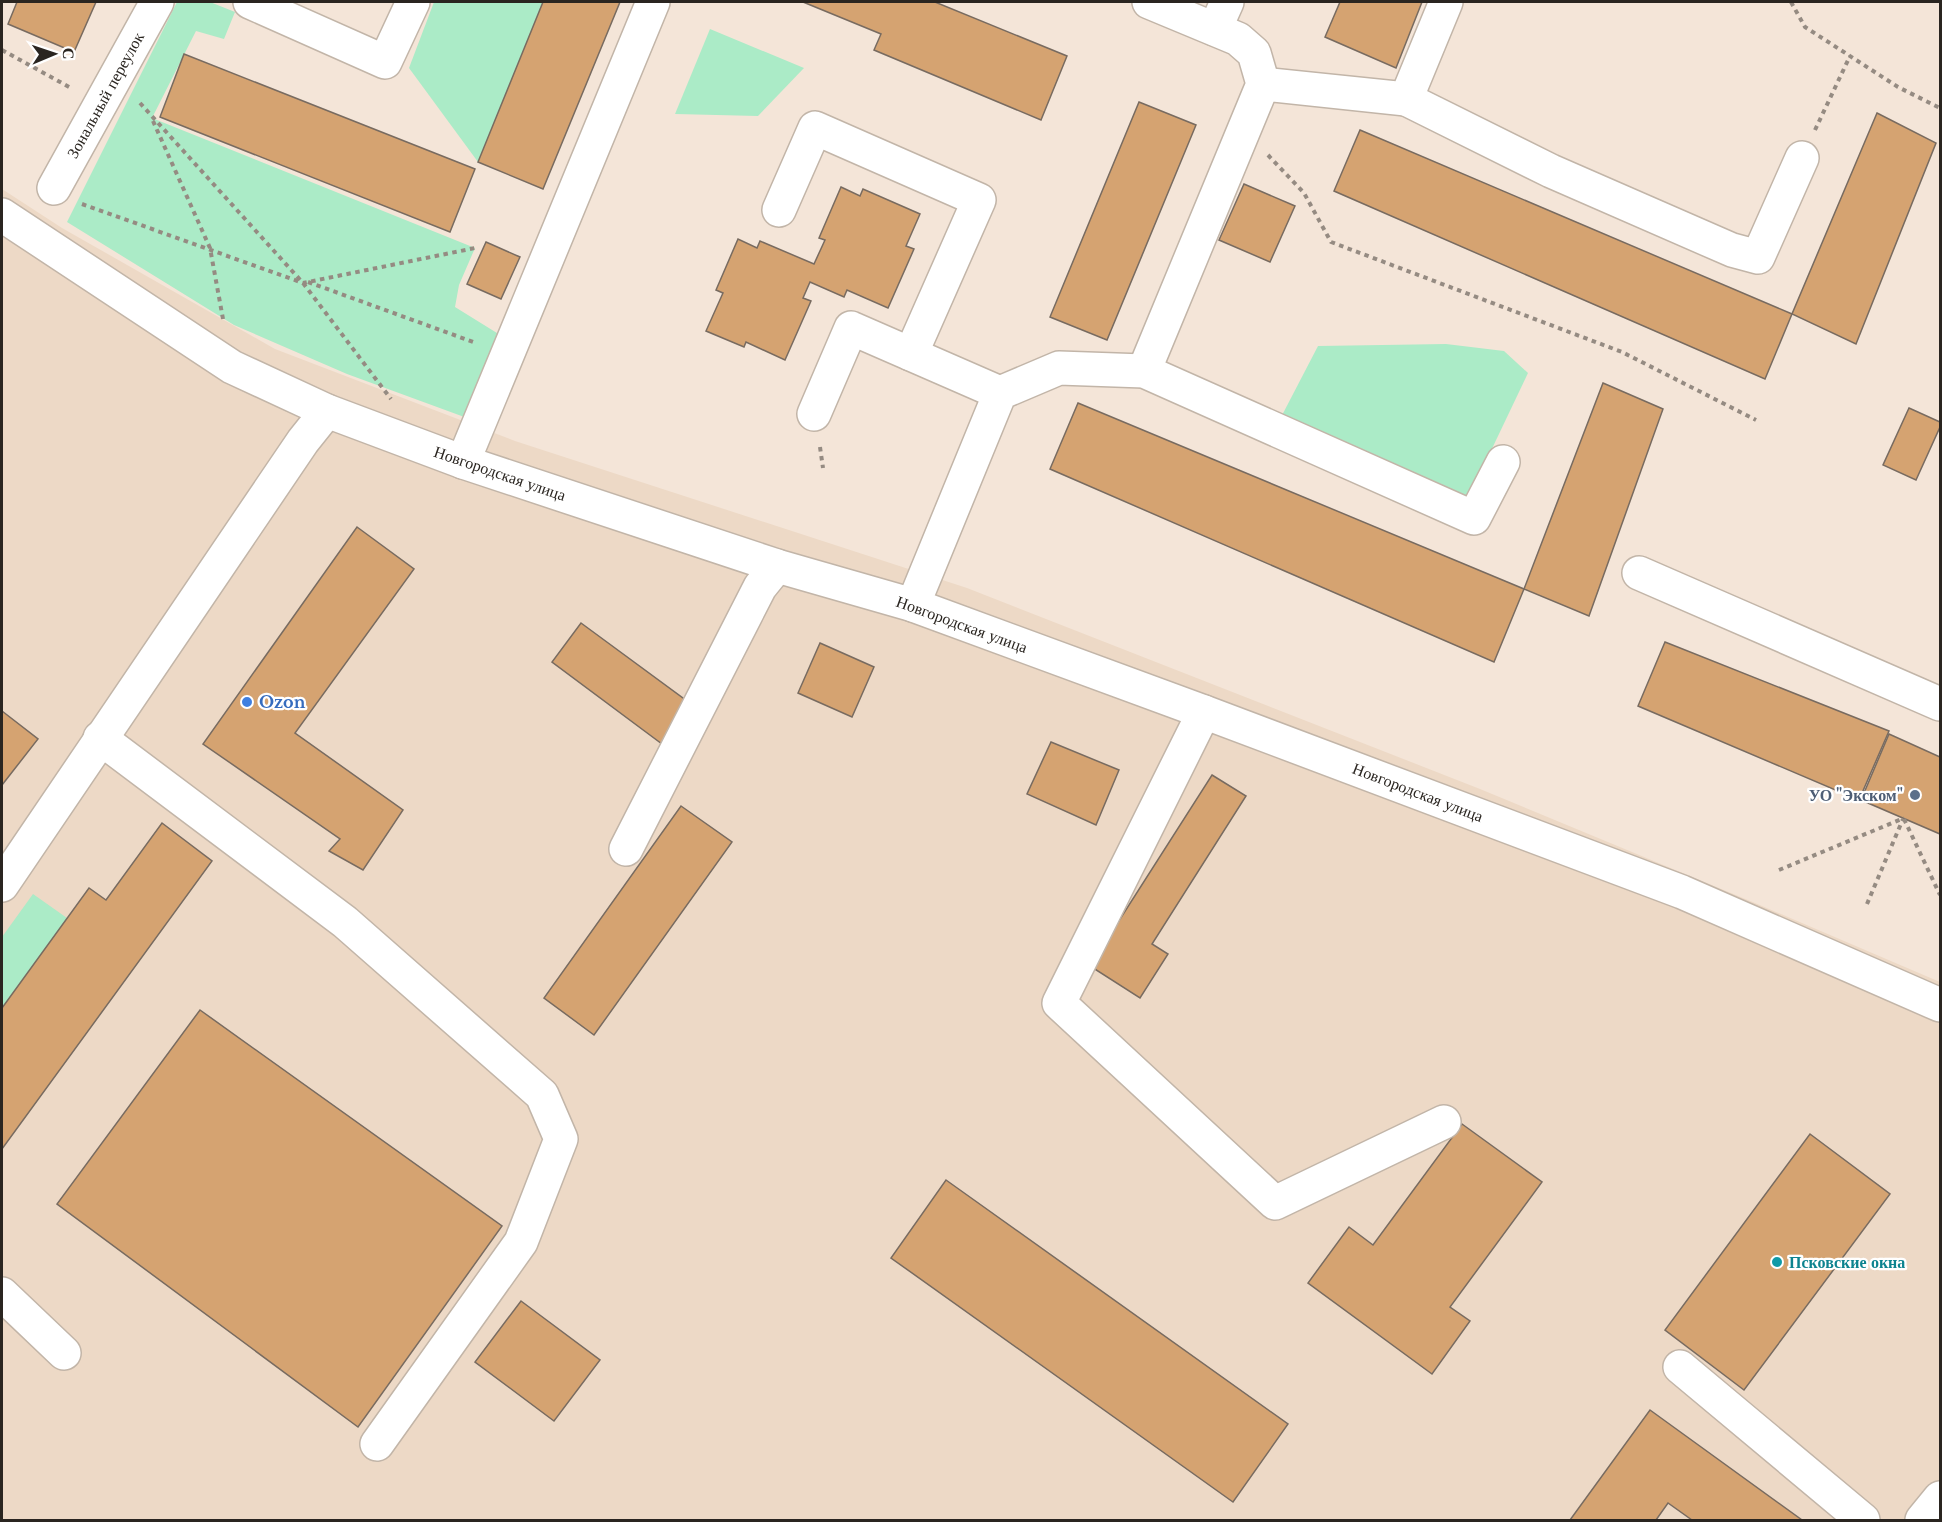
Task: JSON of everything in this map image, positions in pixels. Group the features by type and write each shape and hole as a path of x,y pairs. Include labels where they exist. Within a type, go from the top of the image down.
{"street":[{"name":"Зональный переулок","path":"54,188 157,2"},
{"path":"250,2 284,9 385,62 412,2"},
{"path":"463,462 653,2"},
{"path":"1144,371 1263,84 1254,53 1238,39 1221,15 1149,2"},
{"path":"1406,99 1446,2"},
{"path":"1263,84 1406,99 1562,176 1732,250 1758,257 1802,158"},
{"path":"780,210 815,128 979,200 911,354"},
{"name":"Новгородская улица","path":"2,215 232,367 327,411 463,462 777,566 913,605 1204,712 1682,892 1941,1005"},
{"path":"814,414 851,328 1000,393"},
{"path":"913,605 1000,393 1059,368 1144,371 1474,518 1503,462"},
{"path":"2,885 303,441 327,411"},
{"path":"626,849 760,587 777,566"},
{"path":"1639,573 1941,704"},
{"path":"1204,712 1059,1003 1275,1203 1444,1122"},
{"path":"100,738 363,938 542,1095 561,1139 521,1242 377,1444"},
{"path":"2,1294 63,1353"},
{"path":"1680,1367 1863,1521"},
{"path":"1922,1521 1941,1498"}],"path":[{"path":"1791,2 1804,27 1898,87 1941,108"},
{"path":"2,50 100,104"},
{"path":"1802,158 1850,56"},
{"path":"117,74 152,117 305,282 394,403"},
{"path":"152,117 210,248 232,367"},
{"path":"1244,129 1304,193 1331,242 1622,352 1756,420"},
{"path":"54,188 78,202 507,355"},
{"path":"305,282 475,248"},
{"path":"1779,870 1904,818"},
{"path":"1904,818 1941,895"},
{"path":"1867,904 1904,818"}],"shaded area":[{"path":"2,189 62,228 275,349 515,441 967,588 1480,789 1940,982 1940,1520 2,1520"}],"green space":[{"path":"177,2 210,2 235,12 224,39 196,31 152,118 475,248 459,285 455,307 505,338 467,418 347,374 234,325 67,222"},
{"path":"434,2 543,2 478,162 409,68"},
{"path":"710,29 804,68 758,116 675,114"},
{"path":"1446,344 1504,351 1528,373 1468,499 1278,423 1318,346"},
{"path":"33,894 67,918 2,1008 2,937"}],"building":[{"path":"17,2 96,2 74,52 8,24"},
{"path":"543,2 620,2 543,189 478,162"},
{"path":"803,2 935,2 1067,56 1041,120 874,50 881,34"},
{"path":"1340,2 1422,2 1396,68 1325,37"},
{"path":"184,54 475,169 450,232 160,117"},
{"path":"1139,102 1196,125 1107,340 1050,317"},
{"path":"1877,113 1936,143 1856,344 1792,314"},
{"path":"1360,130 1792,314 1765,379 1334,191"},
{"path":"1244,184 1295,206 1270,262 1219,240"},
{"path":"841,187 860,196 863,189 920,214 906,246 914,249 888,308 847,290 844,297 810,282 803,298 811,301 785,360 746,342 744,347 706,331 723,293 716,290 738,239 757,248 760,241 814,264 825,240 819,238"},
{"path":"486,242 520,257 501,299 467,284"},
{"path":"1603,383 1663,409 1589,616 1524,589"},
{"path":"1078,403 1524,589 1494,662 1050,469"},
{"path":"1909,408 1940,422 1940,427 1916,480 1883,465"},
{"path":"357,527 414,569 295,733 403,810 363,870 329,851 340,839 203,744"},
{"path":"581,623 691,704 662,744 552,662"},
{"path":"1665,642 1889,731 1859,800 1638,706"},
{"path":"820,643 874,667 852,717 798,693"},
{"path":"2,711 38,739 2,785"},
{"path":"1889,734 1940,757 1940,834 1861,800"},
{"path":"1051,742 1119,770 1096,825 1027,794"},
{"path":"1212,775 1246,796 1152,944 1168,954 1140,998 1090,966"},
{"path":"681,806 732,842 594,1035 544,998"},
{"path":"162,823 212,861 2,1149 2,1008 89,888 106,900"},
{"path":"200,1010 502,1226 358,1427 57,1204"},
{"path":"1462,1124 1542,1182 1450,1307 1470,1321 1432,1374 1308,1283 1349,1227 1373,1245"},
{"name":"Псковские окна","path":"1810,1134 1890,1194 1744,1390 1665,1330"},
{"path":"946,1180 1288,1424 1233,1502 891,1258"},
{"path":"521,1301 600,1360 554,1421 475,1362"},
{"path":"1650,1410 1802,1520 1692,1520 1668,1503 1656,1520 1570,1520"}],"place":[{"name":"Ozon","path":"247,702"},
{"name":"УО \"Экском\"","path":"1915,795"},
{"name":"Псковские окна","path":"1777,1262"}]}
